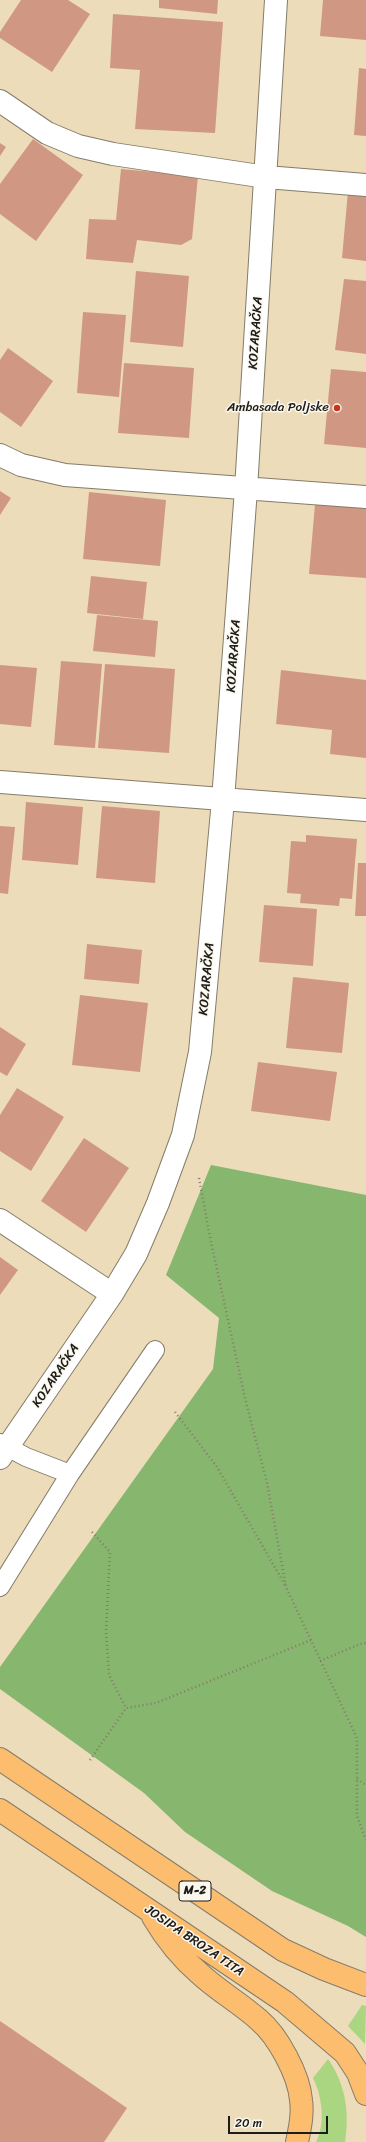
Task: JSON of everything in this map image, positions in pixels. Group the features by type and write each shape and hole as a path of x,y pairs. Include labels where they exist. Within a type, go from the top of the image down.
{"main road":[{"name":"M-2","path":"0,1759 283,1950 324,1969 366,1985"},
{"name":"JOSIPA BROZA TITA","path":"0,1810 284,2002 345,2053 358,2073 366,2094"},
{"path":"149,1911 170,1944 200,1974 261,2021 274,2037 295,2076 301,2099 301,2122 297,2142"}],"street":[{"name":"KOZARAČKA","path":"2,1450 112,1294 136,1254 158,1203 183,1135 200,1052 223,800 246,489 276,0"},
{"path":"0,101 47,133 78,146 113,154 266,177 366,185"},
{"path":"0,455 21,465 65,475 366,497"},
{"path":"0,782 366,810"},
{"path":"0,1220 112,1294"}],"lane":[{"path":"0,1587 70,1474 156,1350"},
{"path":"2,1450 70,1474"}],"path":[{"path":"198,1171 210,1237 245,1398 267,1483 286,1588"},
{"path":"175,1412 217,1467 286,1588 357,1738 357,1816 366,1840"},
{"path":"92,1532 110,1552 106,1632 109,1675 126,1708"},
{"path":"90,1760 126,1708 156,1703 311,1640"},
{"path":"320,1661 360,1644 366,1644"},
{"path":"357,1779 366,1785"}],"green space":[{"path":"211,1165 366,1195 366,1937 348,1926 272,1891 185,1832 144,1793 0,1689 0,1667 213,1369 219,1318 166,1275"},
{"path":"362,2005 366,2006 365,2044 348,2026"},
{"path":"328,2059 339,2078 345,2098 347,2120 345,2142 316,2142 321,2127 322,2110 319,2093 313,2078"}],"building":[{"path":"21,0 68,0 90,14 52,72 0,38 0,32"},
{"path":"159,0 218,0 217,14 159,8"},
{"path":"323,0 366,0 366,40 320,36"},
{"path":"113,14 223,22 215,133 135,129 140,70 110,68"},
{"path":"359,68 366,69 366,136 354,135"},
{"path":"33,139 83,175 36,241 0,214 0,184"},
{"path":"0,143 6,147 0,156"},
{"path":"121,169 198,176 192,239 181,245 137,240 133,263 86,259 89,219 116,220"},
{"path":"348,191 366,193 366,261 342,258"},
{"path":"136,271 189,276 183,347 130,342"},
{"path":"344,279 366,281 366,354 335,350"},
{"path":"83,312 126,315 119,397 77,393"},
{"path":"8,348 53,381 21,427 0,412 0,360"},
{"path":"124,363 194,368 189,438 118,433"},
{"path":"331,369 366,372 366,448 324,444"},
{"path":"0,491 11,498 0,515"},
{"path":"89,492 166,500 160,566 83,559"},
{"path":"315,504 366,508 366,578 309,574"},
{"path":"91,576 147,582 143,619 87,613"},
{"path":"97,615 158,621 155,657 93,651"},
{"path":"61,661 102,664 95,748 54,745"},
{"path":"105,664 175,669 169,753 98,748"},
{"path":"0,665 37,668 31,727 0,724"},
{"path":"281,670 366,680 366,758 330,754 332,730 276,724"},
{"path":"26,802 83,807 78,865 22,860"},
{"path":"102,806 160,811 155,883 96,878"},
{"path":"0,826 15,827 8,894 0,893"},
{"path":"306,835 357,839 352,899 340,898 339,906 300,903 301,894 287,893 291,841 306,842"},
{"path":"358,863 366,863 366,916 355,916"},
{"path":"264,905 317,909 313,966 259,962"},
{"path":"87,944 142,950 139,984 84,979"},
{"path":"293,977 349,983 342,1053 286,1048"},
{"path":"80,995 148,1003 140,1072 72,1065"},
{"path":"0,1027 26,1044 7,1076 0,1072"},
{"path":"258,1062 337,1072 330,1121 251,1111"},
{"path":"17,1088 64,1117 31,1171 0,1151 0,1115"},
{"path":"84,1138 129,1168 86,1232 41,1201"},
{"path":"0,1257 18,1270 0,1295"},
{"path":"0,2021 127,2108 104,2142 0,2142"}],"place":[{"name":"Ambasada Poljske","path":"337,408"}]}
